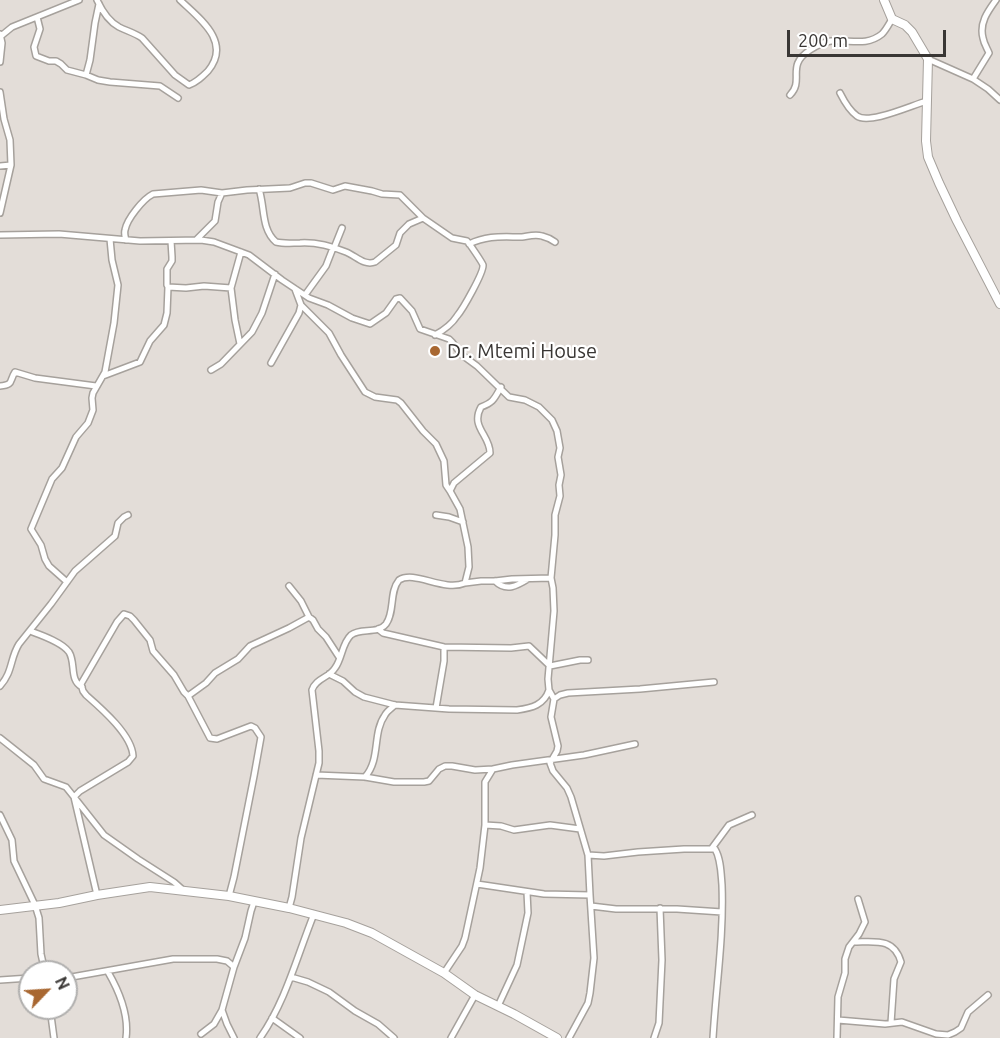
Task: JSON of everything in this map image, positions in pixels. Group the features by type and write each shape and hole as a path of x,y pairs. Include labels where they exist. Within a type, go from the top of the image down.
{"main road":[{"path":"884,0 892,19 905,25 912,32 928,59 926,141 928,157 957,221 1000,304"},
{"path":"0,910 59,903 150,887 229,896 289,908 346,923 372,933 444,973 475,994 557,1038"}],"street":[{"path":"0,62 0,34 37,16 79,0"},
{"path":"98,2 104,14 117,27 142,38 175,75 191,84 199,80 215,61 217,44 210,31 195,13 180,0"},
{"path":"973,79 988,53 983,39 983,23 996,0"},
{"path":"86,75 98,2"},
{"path":"37,16 40,29 34,47 36,56 56,61 67,70 98,80 160,87 178,98"},
{"path":"790,95 795,87 797,64 807,52 830,41 864,42 880,36 892,19"},
{"path":"928,59 973,79 1000,99"},
{"path":"0,92 10,140 11,165 0,213"},
{"path":"840,93 856,116 862,119 877,117 927,101"},
{"path":"0,166 11,165"},
{"path":"126,240 124,233 126,226 143,201 153,194 201,190 222,193 290,188 311,183 333,190 345,186 382,194 400,195 423,218 450,237 464,239 482,262 482,271 456,318 444,330 435,334"},
{"path":"259,189 266,224 273,240 280,243 309,243 333,248 351,254 366,263 374,263 396,245 400,233 409,224 423,218"},
{"path":"196,240 215,221 222,193"},
{"path":"306,295 326,266 342,228"},
{"path":"0,235 59,234 126,240 214,242 249,255 295,289 352,318 370,324 386,313 396,299 400,298 412,311 420,329 452,342 462,355 472,361 509,397 525,400 539,407 548,416 557,430 560,448 558,463 561,475 560,496 555,515 551,578 554,600 548,679 549,690 554,699 551,717 558,752 550,763 551,768 567,788 588,855 594,958 588,1003 569,1038"},
{"path":"470,244 479,239 498,236 532,235 542,236 555,242"},
{"path":"67,582 45,560 41,545 32,529 52,479 62,468 73,443 91,418 92,395 103,376 114,323 118,285 110,239"},
{"path":"103,376 140,363 150,341 164,325 168,287 167,268 172,261 171,242"},
{"path":"240,344 231,288 241,252"},
{"path":"211,370 217,368 252,333 275,274"},
{"path":"168,287 231,288"},
{"path":"295,289 301,305 329,333 365,392 375,397 397,400 436,444 444,462 446,485 460,509 463,522 468,547 468,573 465,583"},
{"path":"271,363 299,313 301,305"},
{"path":"0,386 11,383 15,372 35,378 96,386"},
{"path":"450,491 454,483 490,453 490,447 479,427 477,417 481,407 494,400 501,387"},
{"path":"0,686 9,673 15,650 75,571 115,536 118,523 128,515"},
{"path":"436,515 463,522"},
{"path":"289,908 319,751 312,690 314,684 334,671 352,634 362,630 378,629 385,625 388,621 396,584 403,577 408,576 448,586 481,580 551,578"},
{"path":"289,586 339,657"},
{"path":"82,687 82,681 124,614 134,620 146,635 153,651 174,675 210,738 217,739 251,726 261,736 229,896"},
{"path":"188,696 215,673 238,659 250,646 309,617"},
{"path":"378,629 383,633 444,647 529,646 550,666 588,660"},
{"path":"30,631 68,651 78,685 108,716 133,749 133,756 128,762 74,797"},
{"path":"436,708 444,662 444,647"},
{"path":"329,674 343,681 364,697 395,705 436,708 518,710 541,703 545,700 549,690"},
{"path":"554,699 568,693 714,682"},
{"path":"365,777 372,768 381,722 384,715 395,705"},
{"path":"0,738 34,765 44,779 66,787 104,835 183,890"},
{"path":"316,774 424,783 445,766 475,770 493,769 584,756 635,744"},
{"path":"485,782 493,769"},
{"path":"444,973 465,938 477,884 485,825 485,782 481,770"},
{"path":"74,797 97,895"},
{"path":"0,814 12,840 14,861 39,918 42,960"},
{"path":"712,848 729,825 752,815"},
{"path":"485,825 514,830 550,825 580,829"},
{"path":"588,855 604,856 712,848 718,853 722,897 722,939 713,1038"},
{"path":"477,884 555,895 590,895"},
{"path":"498,1006 518,965 528,913 527,892"},
{"path":"837,1038 838,997 846,969 845,959 849,947 865,922 858,899"},
{"path":"201,1034 213,1024 222,1010 254,902"},
{"path":"591,906 616,909 660,908 722,912"},
{"path":"654,1038 659,1023 662,960 660,908"},
{"path":"260,1038 297,964 314,914"},
{"path":"853,942 879,941 894,949 898,954 901,963 894,979 891,1023"},
{"path":"78,976 173,959 217,959 227,961 234,967"},
{"path":"108,972 123,1005 127,1029 126,1038"},
{"path":"291,977 329,992 378,1024 394,1038"},
{"path":"0,980 18,979"},
{"path":"451,1038 475,994"},
{"path":"838,1020 885,1024 902,1022 936,1034 948,1035 961,1028 968,1012 988,994"},
{"path":"222,1010 234,1038"},
{"path":"272,1018 300,1038"},
{"path":"52,1020 54,1038"}],"place":[{"name":"Dr. Mtemi House","path":"435,351"}]}
